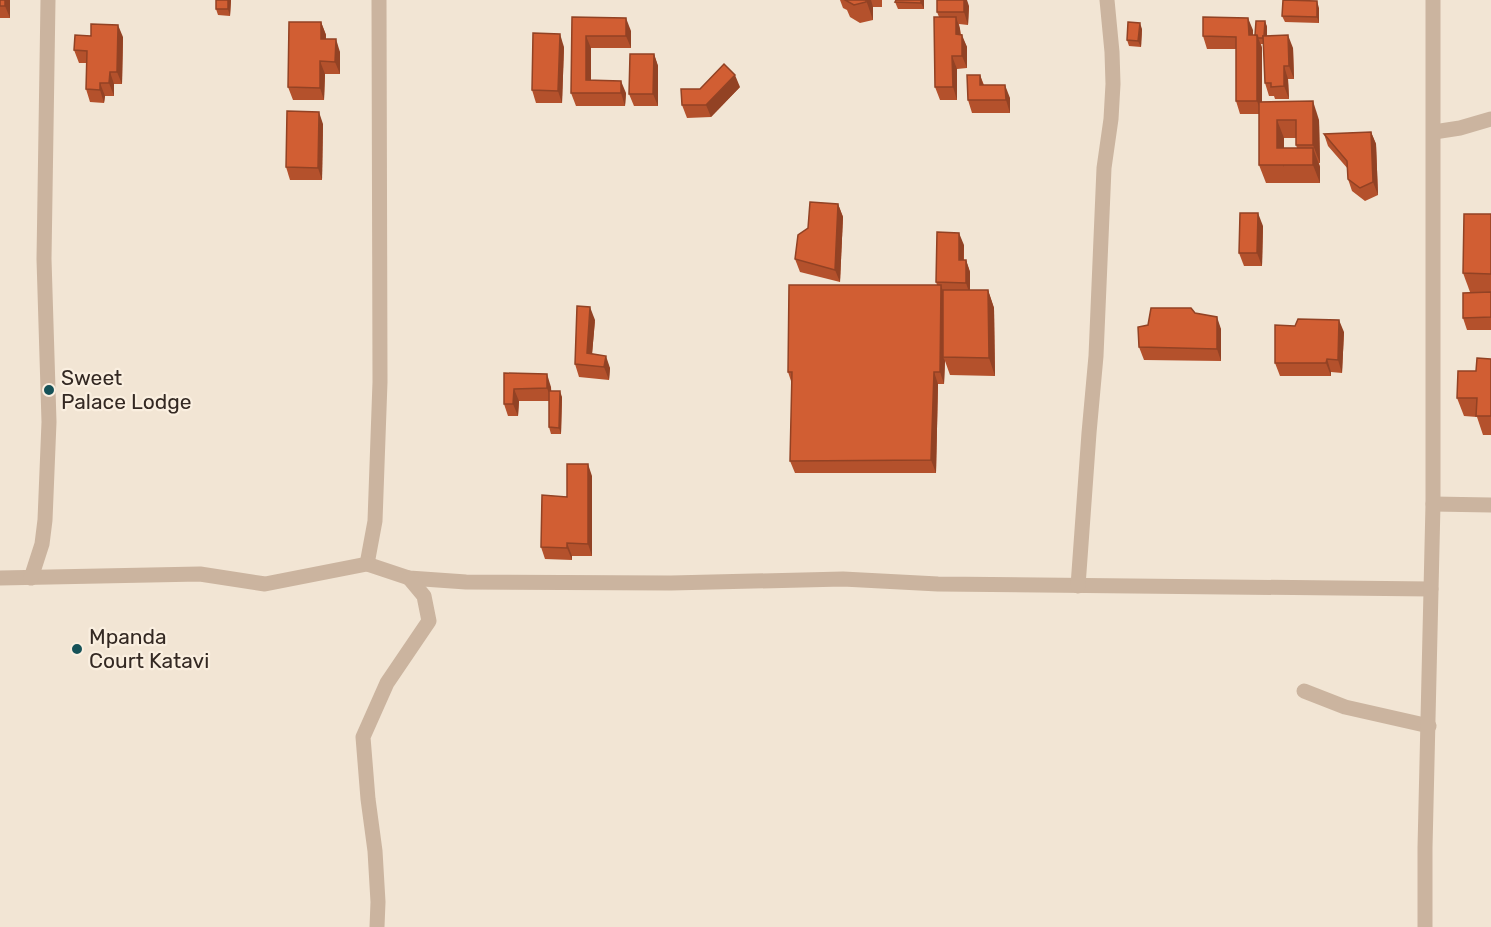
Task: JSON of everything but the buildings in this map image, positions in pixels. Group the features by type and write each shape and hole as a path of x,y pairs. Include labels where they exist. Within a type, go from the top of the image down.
{"street":[{"path":"31,578 42,544 45,520 49,422 44,259 48,0"},
{"path":"367,564 375,521 380,382 379,0"},
{"path":"1078,586 1096,356 1104,168 1113,84 1107,0"},
{"path":"1425,927 1433,504 1433,0"},
{"path":"1434,132 1460,128 1491,119"},
{"path":"1433,504 1491,505"},
{"path":"0,578 200,574 265,584 367,564 409,578 466,582 671,583 843,579 938,584 1431,589"},
{"path":"377,927 375,851 363,737 387,682 429,621 424,596 409,578"},
{"path":"1304,691 1345,707 1429,726"}],"place":[{"name":"Sweet Palace Lodge","path":"49,390"},
{"name":"Mpanda Court Katavi","path":"77,649"}]}
